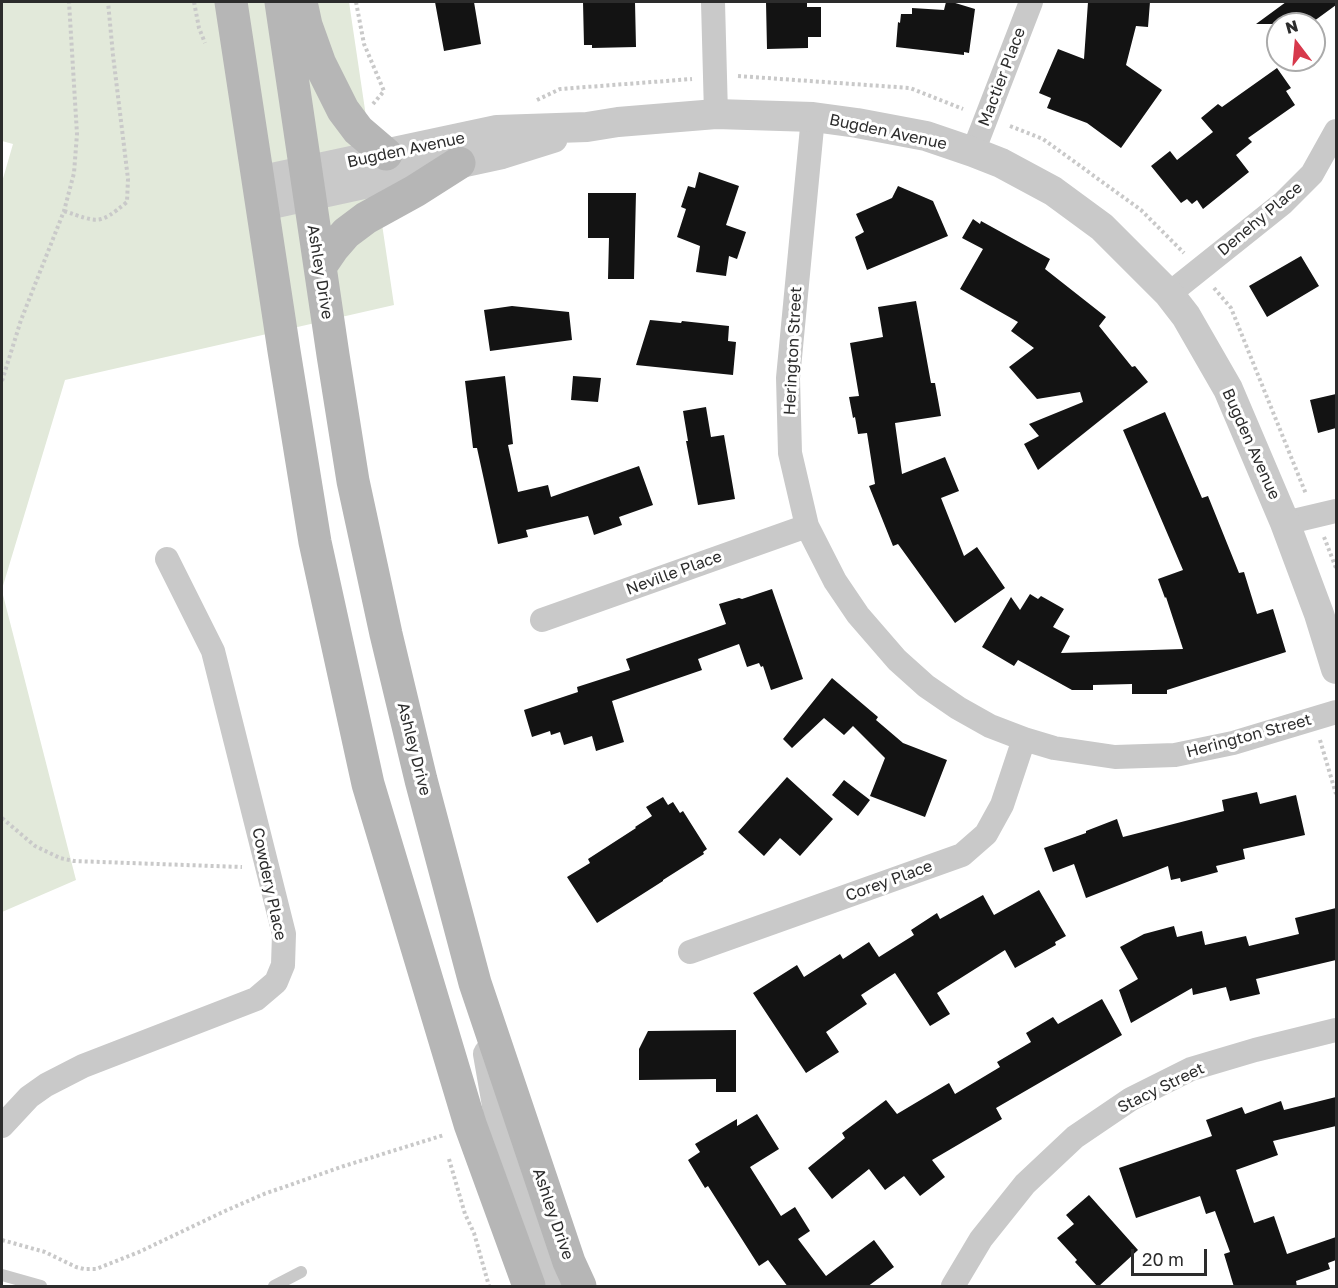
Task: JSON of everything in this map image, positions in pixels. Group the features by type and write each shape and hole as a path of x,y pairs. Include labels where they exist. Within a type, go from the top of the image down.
{"main road":[{"path":"231,2 315,542 368,784 455,1130 529,1287"},
{"name":"Ashley Drive","path":"281,2 353,481 384,623 424,791 476,983 569,1262 580,1287"},
{"path":"302,2 306,25 320,64 343,110 358,130 386,154"},
{"path":"320,267 346,233 366,218 415,192 459,163"}],"street":[{"path":"713,2 716,114"},
{"name":"Mactier Place","path":"973,152 1031,2"},
{"name":"Bugden Avenue","path":"260,193 307,183 386,154 497,130 587,127 618,122 716,114 813,117 857,123 926,136 1001,163 1053,191 1102,227 1169,294 1186,316 1228,388 1285,523 1319,614 1336,669"},
{"name":"Herington Street","path":"813,117 788,378 790,453 807,526 835,581 858,615 897,660 926,686 958,708 990,726 1024,740 1054,748 1115,757 1175,755 1233,743 1325,715"},
{"path":"307,183 459,163 502,154 587,127"},
{"name":"Denehy Place","path":"1169,294 1283,203 1312,174 1336,131"},
{"path":"1285,523 1326,514"},
{"name":"Neville Place","path":"542,621 807,526"},
{"name":"Cowdery Place","path":"2,1126 29,1097 46,1084 83,1066 256,999 276,982 283,964 284,934 213,651 167,559"},
{"name":"Corey Place","path":"690,952 962,855 986,834 1002,806 1024,740"},
{"path":"476,983 499,1117 559,1287"},
{"name":"Stacy Street","path":"953,1287 981,1239 1025,1184 1076,1137 1131,1099 1191,1069 1336,1030"}],"lane":[{"path":"274,1287 301,1272"},
{"path":"2,1275 41,1287"}],"path":[{"path":"2,381 21,320 64,211 74,173 77,134 69,2"},
{"path":"64,211 96,221 111,216 128,202 128,179 108,2"},
{"path":"356,2 364,44 384,91 369,109"},
{"path":"528,104 560,89 734,76 910,88 1043,139 1141,210 1183,251 1231,308 1326,514 1336,568"},
{"path":"1325,715 1327,765 1336,794"},
{"path":"2,818 35,846 60,858 74,861 233,867 253,866 265,860"},
{"path":"444,1146 455,1130"},
{"path":"2,1240 45,1252 76,1267 96,1269 139,1252 264,1194 455,1130"},
{"path":"448,1156 465,1214 474,1233 489,1287"}],"green space":[{"path":"2,2 349,2 394,305 65,380 2,589 2,182 13,144 2,141"},
{"path":"2,591 76,880 2,912"}],"building":[{"path":"435,2 474,2 481,44 444,51"},
{"path":"583,2 635,2 636,47 592,48 592,45 584,45"},
{"path":"766,2 807,2 807,7 821,7 821,37 808,37 808,48 767,49"},
{"path":"946,2 975,9 969,53 964,52 964,55 896,47 901,14 912,14 912,8 944,10"},
{"path":"1088,2 1150,2 1148,27 1136,26 1126,65 1162,90 1121,148 1087,123 1047,108 1051,98 1039,93 1058,49 1084,59"},
{"path":"1286,2 1336,2 1336,5 1326,12 1272,12"},
{"path":"1266,17 1266,24 1256,24"},
{"path":"1271,72 1280,72 1291,88 1286,91 1295,105 1248,138 1252,142 1236,155 1249,172 1203,209 1197,200 1192,204 1187,199 1181,203 1151,166 1170,151 1177,160 1213,132 1201,118 1218,104 1222,107"},
{"path":"699,172 739,186 726,225 746,232 737,259 729,256 726,276 696,272 700,246 677,237 686,209 681,207 688,186 695,188"},
{"path":"898,186 933,201 948,236 867,270 855,237 864,232 856,214 892,198"},
{"path":"588,193 636,193 634,279 608,279 609,238 588,238"},
{"path":"973,219 980,224 981,221 1050,259 1045,269 1106,317 1099,326 1132,367 1135,366 1148,382 1038,470 1024,444 1039,436 1029,424 1083,402 1080,392 1037,399 1009,367 1034,348 1011,331 1018,322 960,289 983,249 962,238"},
{"path":"1301,256 1319,286 1267,317 1249,286"},
{"path":"916,301 931,383 935,383 941,416 895,423 902,474 945,457 959,491 941,498 964,556 977,547 1005,588 955,623 898,544 893,546 869,486 875,484 867,433 858,434 849,397 859,396 850,343 883,337 878,307"},
{"path":"512,306 569,312 572,340 490,351 484,310"},
{"path":"650,320 729,326 728,341 736,342 733,375 636,365"},
{"path":"505,376 513,444 508,445 518,492 548,485 551,497 639,466 653,505 619,517 622,525 594,535 588,516 526,530 528,537 498,544 477,448 473,448 465,381"},
{"path":"573,376 601,378 598,402 571,400"},
{"path":"1336,394 1336,428 1318,433 1310,400"},
{"path":"706,407 711,437 724,435 735,499 698,505 683,411"},
{"path":"1165,412 1202,498 1208,496 1239,573 1244,572 1257,614 1273,609 1286,652 1167,690 1167,694 1132,694 1132,684 1093,685 1093,690 1072,690 1018,660 1014,666 982,647 1011,597 1020,610 1030,594 1038,599 1041,596 1064,609 1053,627 1070,636 1061,653 1183,649 1158,579 1183,570 1123,430"},
{"path":"772,589 803,679 771,690 763,666 761,667 759,663 747,667 739,644 698,659 702,670 612,701 624,742 596,751 592,736 564,745 560,732 551,735 550,731 532,737 524,710 578,692 577,687 630,670 626,659 726,624 719,604"},
{"path":"832,678 878,717 876,720 903,743 947,760 925,817 870,796 885,758 853,726 844,735 824,718 792,748 783,739"},
{"path":"787,777 833,819 800,856 780,838 764,856 738,832"},
{"path":"844,780 870,800 858,816 832,795"},
{"path":"1257,792 1260,804 1296,795 1305,835 1243,849 1245,859 1216,866 1218,872 1181,882 1180,878 1171,880 1168,866 1086,898 1074,864 1053,872 1044,848 1117,819 1123,837 1224,811 1222,800"},
{"path":"663,797 668,805 673,802 680,813 683,811 707,849 703,852 704,854 597,923 567,877 590,863 588,859 652,816 646,807"},
{"path":"1039,890 1066,936 1055,942 1056,945 1015,968 1005,950 937,993 950,1014 930,1026 895,973 861,995 867,1004 826,1032 839,1052 806,1073 753,993 797,965 804,977 840,954 843,959 869,942 879,957 914,935 911,930 937,913 940,919 983,895 994,915"},
{"path":"1336,908 1336,960 1256,979 1260,994 1230,1001 1226,987 1193,995 1192,988 1131,1023 1119,990 1138,979 1120,947 1144,934 1174,926 1177,937 1202,931 1205,945 1246,936 1249,946 1299,934 1295,918"},
{"path":"1102,999 1122,1035 996,1108 1002,1119 932,1160 945,1177 920,1196 904,1176 885,1190 869,1169 832,1199 808,1168 845,1138 842,1133 886,1100 897,1114 949,1083 955,1094 1000,1067 997,1062 1031,1042 1026,1033 1053,1017 1058,1024"},
{"path":"736,1030 736,1092 716,1092 716,1079 639,1080 639,1049 648,1031"},
{"path":"1336,1097 1336,1126 1273,1141 1278,1155 1236,1170 1254,1223 1274,1216 1287,1254 1336,1237 1336,1260 1328,1263 1330,1269 1296,1281 1297,1287 1234,1287 1224,1254 1230,1252 1215,1211 1206,1214 1200,1196 1136,1218 1119,1168 1212,1136 1206,1120 1242,1107 1245,1114 1281,1101 1284,1110"},
{"path":"757,1114 779,1149 750,1167 781,1216 795,1207 810,1231 798,1239 826,1276 874,1240 894,1267 867,1287 788,1287 768,1260 759,1266 708,1186 705,1188 688,1160 700,1152 695,1144 737,1119 737,1126"},
{"path":"1089,1195 1138,1250 1098,1287 1057,1238 1074,1224 1066,1215"}]}
